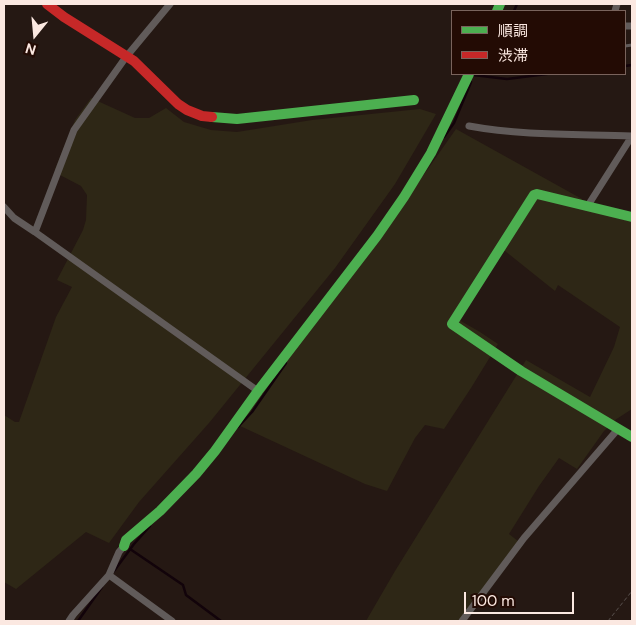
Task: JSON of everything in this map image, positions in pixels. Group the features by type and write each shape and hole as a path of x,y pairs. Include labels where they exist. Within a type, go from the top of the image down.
{"street":[{"path":"47,4 64,17 134,61 178,104 202,116 237,119 414,100"},
{"path":"35,232 74,130 126,57 170,4"},
{"path":"69,621 109,575 126,540 160,511 196,474 215,451 258,391 377,236 431,153 469,75"},
{"path":"469,126 518,133 632,136"},
{"path":"587,207 632,136"},
{"path":"632,217 537,194 534,195 452,324 521,371 632,437"},
{"path":"4,207 14,218 258,391"},
{"path":"462,621 524,538 618,429"},
{"path":"109,575 172,621"}],"path":[{"path":"608,621 632,591"}],"shaded area":[{"path":"91,98 135,118 149,118 166,108 184,122 211,130 237,132 312,120 420,109 436,114 395,184 335,268 209,423 139,502 109,543 86,532 16,589 4,582 4,415 15,422 19,422 56,317 72,287 57,280 83,230 86,220 87,195 81,186 60,175 55,169 75,120"},
{"path":"456,129 582,199 577,208 632,222 632,409 615,420 604,431 577,469 559,458 509,534 523,545 465,621 366,621 526,360 590,397 614,347 620,327 558,285 555,291 500,247 454,317 498,344 444,429 425,425 415,438 387,491 365,484 238,425 403,204"}],"waterway":[{"path":"514,10 517,4"},
{"path":"626,66 632,65"},
{"path":"473,75 507,79 539,75"},
{"path":"444,137 454,123 471,82"},
{"path":"238,427 252,412 286,363"},
{"path":"114,571 150,526"},
{"path":"130,549 183,585 186,595 221,621"},
{"path":"78,621 102,587"}],"traffic: fast":[{"path":"497,10 500,4"},
{"path":"124,546 126,540 160,511 196,474 215,451 258,391 377,236 431,153 469,75"},
{"path":"212,117 237,119 414,100"},
{"path":"632,217 537,194 534,195 452,324 521,371 632,437"}],"traffic: jam":[{"path":"47,4 64,17 134,61 178,104 202,116 212,117"}]}
